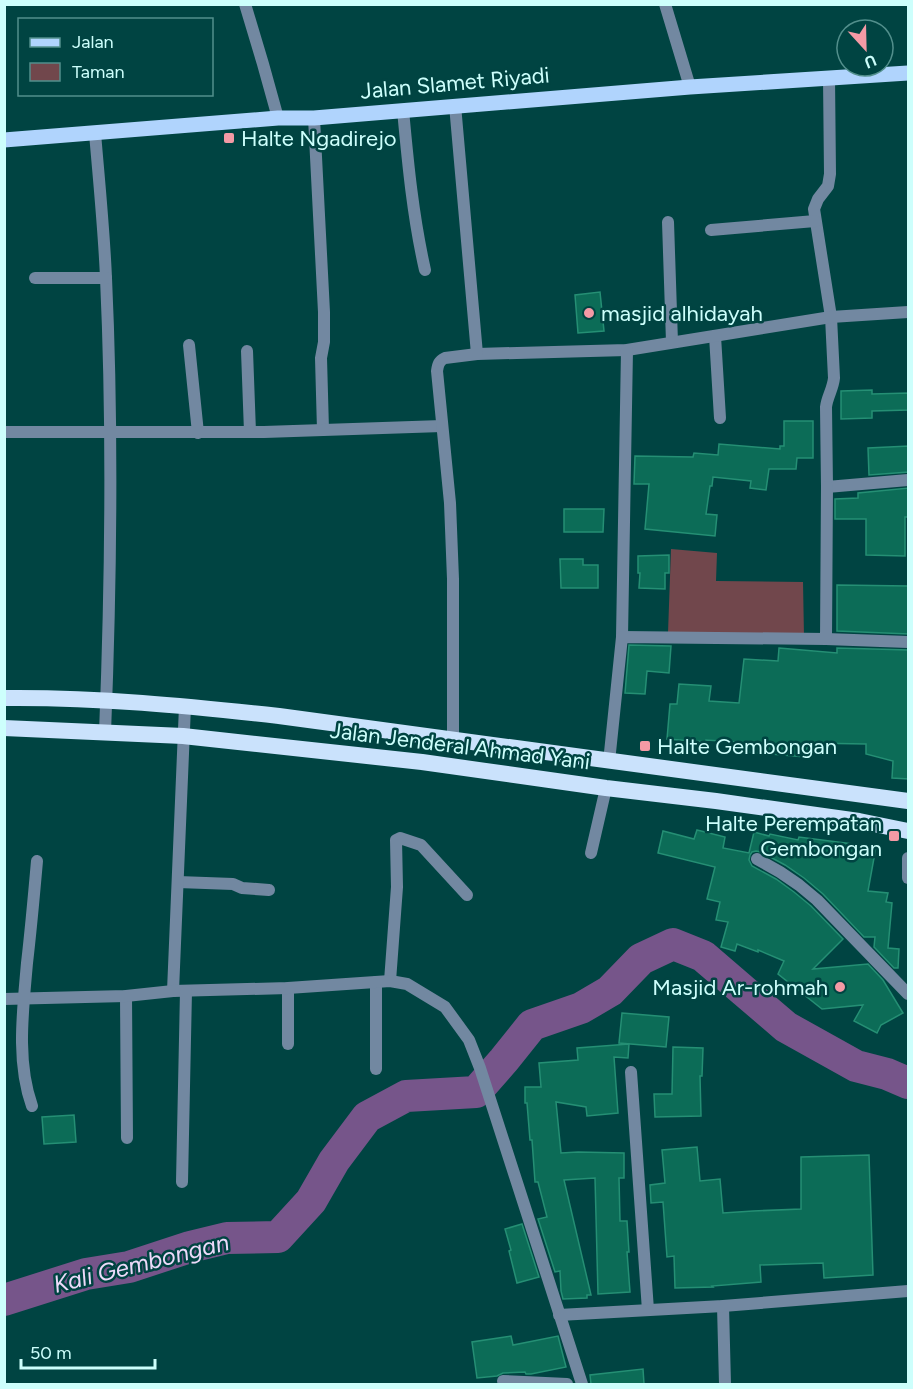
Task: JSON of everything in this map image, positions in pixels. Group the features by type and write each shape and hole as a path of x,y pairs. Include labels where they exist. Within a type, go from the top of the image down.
{"highway":[{"name":"Jalan Jenderal Ahmad Yani","path":"4,698 106,700 279,716 909,801"},
{"name":"Jalan Jenderal Ahmad Yani","path":"4,728 183,736 422,762 606,788 727,802 859,821 909,831"}],"main road":[{"name":"Jalan Slamet Riyadi","path":"4,140 278,118 314,118 690,87 909,73"}],"street":[{"path":"245,4 278,118"},
{"path":"665,4 690,87"},
{"path":"826,639 826,407 834,378 831,317 814,209 828,186 830,174 829,78"},
{"path":"455,105 477,354"},
{"path":"403,110 410,178 425,270"},
{"path":"314,118 324,312 324,342 321,354 323,430"},
{"path":"95,133 106,278 110,433 108,680 105,733"},
{"path":"711,230 815,221"},
{"path":"668,222 672,342"},
{"path":"35,278 106,278"},
{"path":"453,740 452,557 450,502 437,370 441,360 477,354 627,350 831,317 909,312"},
{"path":"715,336 720,418"},
{"path":"189,345 198,433"},
{"path":"609,762 622,637 627,350"},
{"path":"247,351 249,432"},
{"path":"4,432 198,433 442,426"},
{"path":"827,487 909,480"},
{"path":"622,637 909,642"},
{"path":"182,1182 178,882 184,706"},
{"path":"591,853 606,788"},
{"path":"390,981 397,887 396,840 400,838 421,844 467,895"},
{"path":"757,859 800,885 817,900 909,994"},
{"path":"909,860 909,878"},
{"path":"32,1106 23,1076 22,1054 24,998 37,861"},
{"path":"178,882 233,884 242,888 269,890"},
{"path":"4,999 126,996 179,991 288,988 390,981 407,984 444,1007 469,1040 480,1068 582,1384"},
{"path":"376,982 376,1070"},
{"path":"288,988 288,1044"},
{"path":"126,996 127,1138"},
{"path":"631,1072 648,1310"},
{"path":"559,1315 723,1306 909,1291"},
{"path":"723,1306 725,1384"},
{"path":"503,1381 567,1384"}],"green space":[{"path":"671,549 717,553 716,581 803,582 804,637 668,633"}],"building":[{"name":"masjid alhidayah","path":"600,292 604,331 578,333 575,295"},
{"path":"872,390 872,394 909,393 909,410 872,411 872,418 841,419 841,391"},
{"path":"784,421 813,421 813,458 797,458 796,469 769,469 766,490 750,488 751,481 713,477 706,514 717,515 715,536 645,529 649,484 634,484 635,456 693,457 694,453 718,455 719,444 780,449 780,446 784,446"},
{"path":"909,446 909,472 869,475 868,448"},
{"path":"909,488 909,517 905,517 905,556 866,555 866,519 835,519 835,499 858,498 858,493"},
{"path":"564,509 604,509 603,532 564,532"},
{"path":"669,555 669,573 665,573 665,589 639,588 638,556"},
{"path":"560,559 583,559 583,565 598,565 598,588 561,588"},
{"path":"837,585 909,586 909,634 837,631"},
{"path":"629,645 671,646 669,673 647,671 645,694 625,693"},
{"path":"779,648 837,653 837,648 909,650 909,779 892,778 893,761 866,754 866,744 808,743 805,757 735,751 736,742 667,739 670,704 677,704 679,684 711,686 709,701 739,703 744,659 778,661"},
{"path":"697,830 725,837 723,848 749,853 754,832 798,840 799,837 876,847 868,891 888,893 886,902 892,903 888,948 899,949 898,968 894,968 874,947 875,937 864,937 823,894 804,878 761,852 752,852 749,860 752,866 776,879 811,906 843,939 813,969 868,964 883,980 903,1013 881,1025 877,1033 854,1021 863,1005 822,1009 778,974 784,961 737,944 735,951 721,947 728,922 716,920 720,902 707,899 715,867 658,853 663,831 694,839"},
{"path":"622,1013 669,1017 666,1047 619,1043"},
{"path":"629,1044 628,1058 614,1057 618,1113 587,1116 586,1107 556,1102 561,1153 624,1153 624,1178 619,1178 620,1221 627,1221 630,1292 598,1294 595,1178 564,1180 591,1295 587,1295 587,1298 563,1299 560,1271 555,1272 538,1219 547,1217 538,1182 535,1182 525,1087 541,1087 539,1063 578,1060 577,1048"},
{"path":"673,1047 703,1048 702,1076 700,1076 701,1116 655,1117 654,1094 672,1094"},
{"path":"74,1115 76,1142 44,1144 42,1117"},
{"path":"697,1147 700,1181 720,1179 723,1213 801,1209 801,1157 869,1155 873,1275 824,1278 823,1263 760,1265 761,1282 675,1288 674,1256 667,1257 663,1202 651,1203 650,1185 665,1183 662,1150"},
{"path":"522,1224 539,1277 517,1283 505,1229"},
{"path":"511,1336 513,1345 558,1336 566,1367 531,1374 503,1373 497,1376 477,1378 472,1342"},
{"path":"643,1369 644,1384 591,1384 590,1375"}],"waterway":[{"name":"Kali Gembongan","path":"4,1300 86,1274 129,1267 190,1247 227,1238 278,1237 311,1201 334,1161 367,1117 406,1096 476,1092 532,1025 581,1008 610,991 641,959 673,944 703,956 786,1027 856,1066 887,1074 908,1083"}],"place":[{"name":"Halte Ngadirejo","path":"229,138"},
{"name":"masjid alhidayah","path":"589,313"},
{"name":"Halte Gembongan","path":"645,746"},
{"name":"Halte Perempatan Gembongan","path":"894,836"},
{"name":"Masjid Ar-rohmah","path":"840,987"}]}
